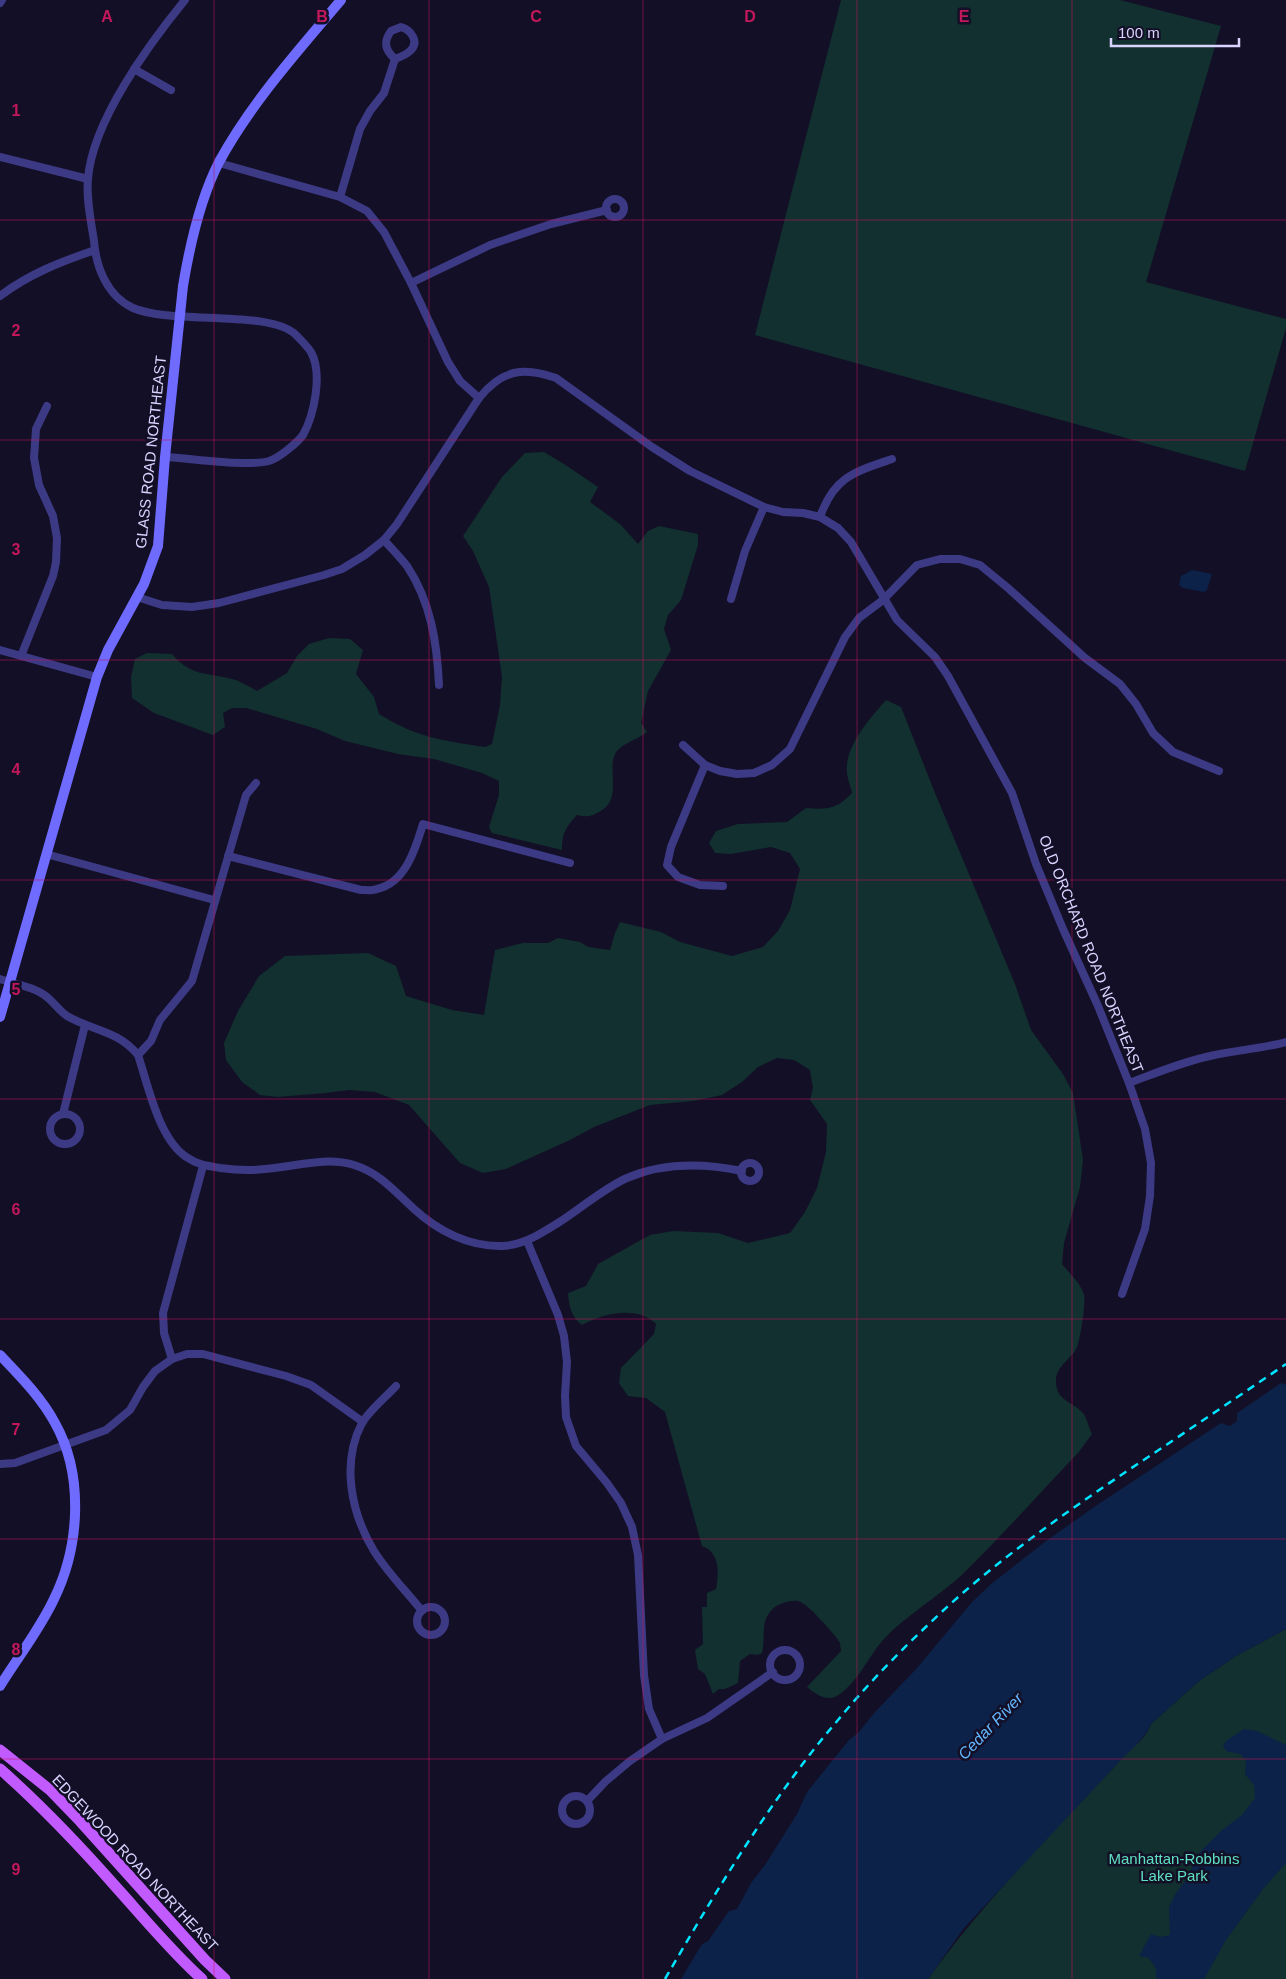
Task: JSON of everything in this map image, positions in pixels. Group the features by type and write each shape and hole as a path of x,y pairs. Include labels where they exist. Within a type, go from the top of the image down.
{"main road":[{"name":"EDGEWOOD ROAD NORTHEAST","path":"0,1750 50,1790 224,1979"},
{"name":"EDGEWOOD ROAD NORTHEAST","path":"0,1769 37,1802 202,1979"},
{"path":"114,1885 143,1903 152,1903"}],"street":[{"path":"165,456 246,462 270,461 292,447 302,436 310,416 317,381 311,353 294,333 273,324 180,317 152,313 132,307 118,297 106,284 100,271 94,250 88,180 92,156 102,129 134,70 161,29 184,0"},
{"name":"GLASS ROAD NORTHEAST","path":"0,1017 5,981 46,854 97,677 111,643 153,564 158,546 165,456 180,317 188,258 198,219 219,163 251,112 341,0"},
{"path":"340,197 360,130 370,111 384,93 395,59"},
{"path":"134,70 172,90"},
{"path":"0,157 88,180"},
{"path":"219,163 340,197 367,211 384,232 448,362 460,381 479,398"},
{"path":"411,284 490,245 551,224 607,210"},
{"path":"0,296 18,282 53,264 94,250"},
{"name":"OLD ORCHARD ROAD NORTHEAST","path":"137,597 162,605 192,607 219,603 342,569 365,555 384,540 397,524 479,398 491,384 507,375 524,372 541,373 556,378 652,447 690,471 764,507 783,512 820,517 838,528 851,542 896,620 934,657 948,676 1012,792 1036,864 1062,929 1130,1083 1145,1129 1151,1163 1150,1196 1146,1229 1122,1294"},
{"path":"21,656 53,576 56,562 58,538 53,516 39,485 34,458 36,429 47,406"},
{"path":"820,517 826,500 837,485 851,474 892,459"},
{"path":"731,599 745,552 764,507"},
{"path":"384,540 406,565 421,590 432,622 438,651 439,685"},
{"path":"684,745 705,765 720,771 737,774 754,773 772,765 790,748 845,637 859,618 883,600 917,565 940,559 960,559 980,565 1085,658 1120,684 1136,704 1153,733 1174,752 1220,770"},
{"path":"0,650 97,677"},
{"path":"705,765 671,847 667,865 678,877 700,884 723,886"},
{"path":"138,1055 151,1041 160,1020 192,981 246,795 256,783"},
{"path":"228,856 361,890 377,890 387,886 412,859 423,824 570,863"},
{"path":"46,854 214,900"},
{"path":"5,981 32,989 47,997 65,1015 85,1025 122,1038 138,1055 166,1133 173,1145 186,1158 203,1166 244,1170 263,1170 329,1161 354,1165 375,1174 438,1228 458,1238 482,1244 503,1246 527,1241 626,1178 646,1171 668,1166 696,1164 742,1171"},
{"path":"63,1114 85,1025"},
{"path":"1130,1083 1188,1061 1286,1042"},
{"path":"172,1359 164,1333 163,1313 203,1166"},
{"path":"527,1241 558,1315 564,1336 567,1362 566,1417 576,1446 607,1483 621,1503 632,1526 638,1555 644,1675 649,1709 662,1739"},
{"path":"0,1464 15,1463 106,1430 130,1410 143,1386 155,1371 172,1359 187,1354 203,1354 286,1376 311,1385 363,1422"},
{"path":"0,1355 31,1387 44,1404 66,1445 74,1493 75,1518 71,1548 64,1576 54,1600 0,1686"},
{"path":"396,1386 363,1422 352,1451 351,1483 358,1516 374,1551 422,1611"},
{"path":"587,1801 630,1761 662,1739 707,1718 773,1672"}],"green space":[{"path":"841,0 1120,0 1221,26 1146,282 1286,319 1286,328 1245,471 755,335"},
{"path":"544,452 598,487 590,502 620,524 638,544 648,531 659,526 698,534 698,545 681,600 668,615 664,629 671,650 648,691 641,723 647,732 617,751 613,761 613,785 610,800 606,807 596,814 588,816 577,815 565,831 562,850 492,833 489,827 499,795 499,781 482,773 434,759 398,754 345,741 317,729 246,708 232,708 223,713 225,727 213,735 154,713 132,698 131,677 135,659 147,653 172,654 194,671 236,680 257,691 287,673 297,656 309,644 329,638 350,639 363,650 356,674 374,697 379,714 405,728 430,737 485,747 492,744 500,705 502,677 489,587 473,551 463,536 502,477 525,453"},
{"path":"886,700 901,707 1015,984 1031,1030 1063,1074 1073,1093 1083,1160 1080,1187 1064,1243 1062,1264 1080,1286 1084,1295 1084,1306 1077,1347 1059,1369 1056,1383 1062,1398 1083,1413 1092,1434 1078,1453 965,1572 902,1622 883,1640 856,1678 837,1696 825,1698 817,1695 807,1687 841,1651 840,1643 827,1626 798,1601 779,1605 770,1612 764,1627 762,1653 757,1655 750,1654 740,1661 738,1683 725,1689 719,1689 713,1694 705,1674 698,1669 695,1650 703,1644 702,1607 707,1607 707,1593 716,1589 717,1564 712,1553 702,1546 665,1412 646,1398 628,1396 619,1383 621,1368 654,1334 656,1324 640,1314 620,1313 600,1317 582,1325 571,1311 568,1293 586,1286 598,1264 650,1235 673,1231 718,1233 748,1243 790,1233 805,1212 817,1188 826,1152 827,1124 810,1100 813,1088 810,1070 794,1060 777,1058 758,1067 742,1082 722,1095 693,1101 650,1105 594,1127 506,1169 483,1173 460,1163 409,1105 375,1092 349,1090 277,1097 260,1095 242,1082 226,1060 224,1043 238,1011 259,976 285,956 368,953 396,966 406,996 452,1010 484,1015 495,950 523,943 548,943 558,938 580,942 588,947 610,950 620,922 661,932 680,942 732,956 763,947 778,931 790,910 800,869 790,853 771,847 731,854 715,853 709,843 716,831 738,824 787,822 806,808 820,809 831,807 847,798 852,793 847,774 849,753 859,734"},
{"name":"Manhattan-Robbins Lake Park","path":"1286,1629 1286,1979 928,1979 1000,1889 1140,1741 1151,1724 1199,1681 1236,1656"}],"water":[{"path":"1192,570 1212,574 1207,590 1204,592 1183,588 1179,585 1181,576"},
{"name":"Cedar River","path":"1281,1383 1286,1385 1286,1629 1236,1656 1199,1681 1151,1724 1145,1735 1136,1745 964,1928 928,1979 681,1979 702,1944 708,1941 729,1911 737,1909 751,1883 765,1865 797,1814 807,1792 849,1740 858,1733 875,1712 917,1668 972,1602 991,1584 1046,1541 1221,1423 1230,1426 1237,1421 1237,1413"},
{"path":"1244,1729 1257,1731 1286,1745 1286,1863 1263,1889 1226,1940 1204,1979 1156,1979 1156,1969 1149,1958 1139,1956 1151,1934 1160,1937 1170,1935 1169,1907 1176,1893 1188,1877 1198,1854 1221,1831 1242,1815 1255,1798 1254,1785 1245,1774 1246,1760 1240,1754 1226,1751 1223,1746 1226,1741"}],"railway":[{"path":"665,1979 746,1845 790,1781 849,1707 906,1646 976,1581 1050,1524 1286,1364"}]}
